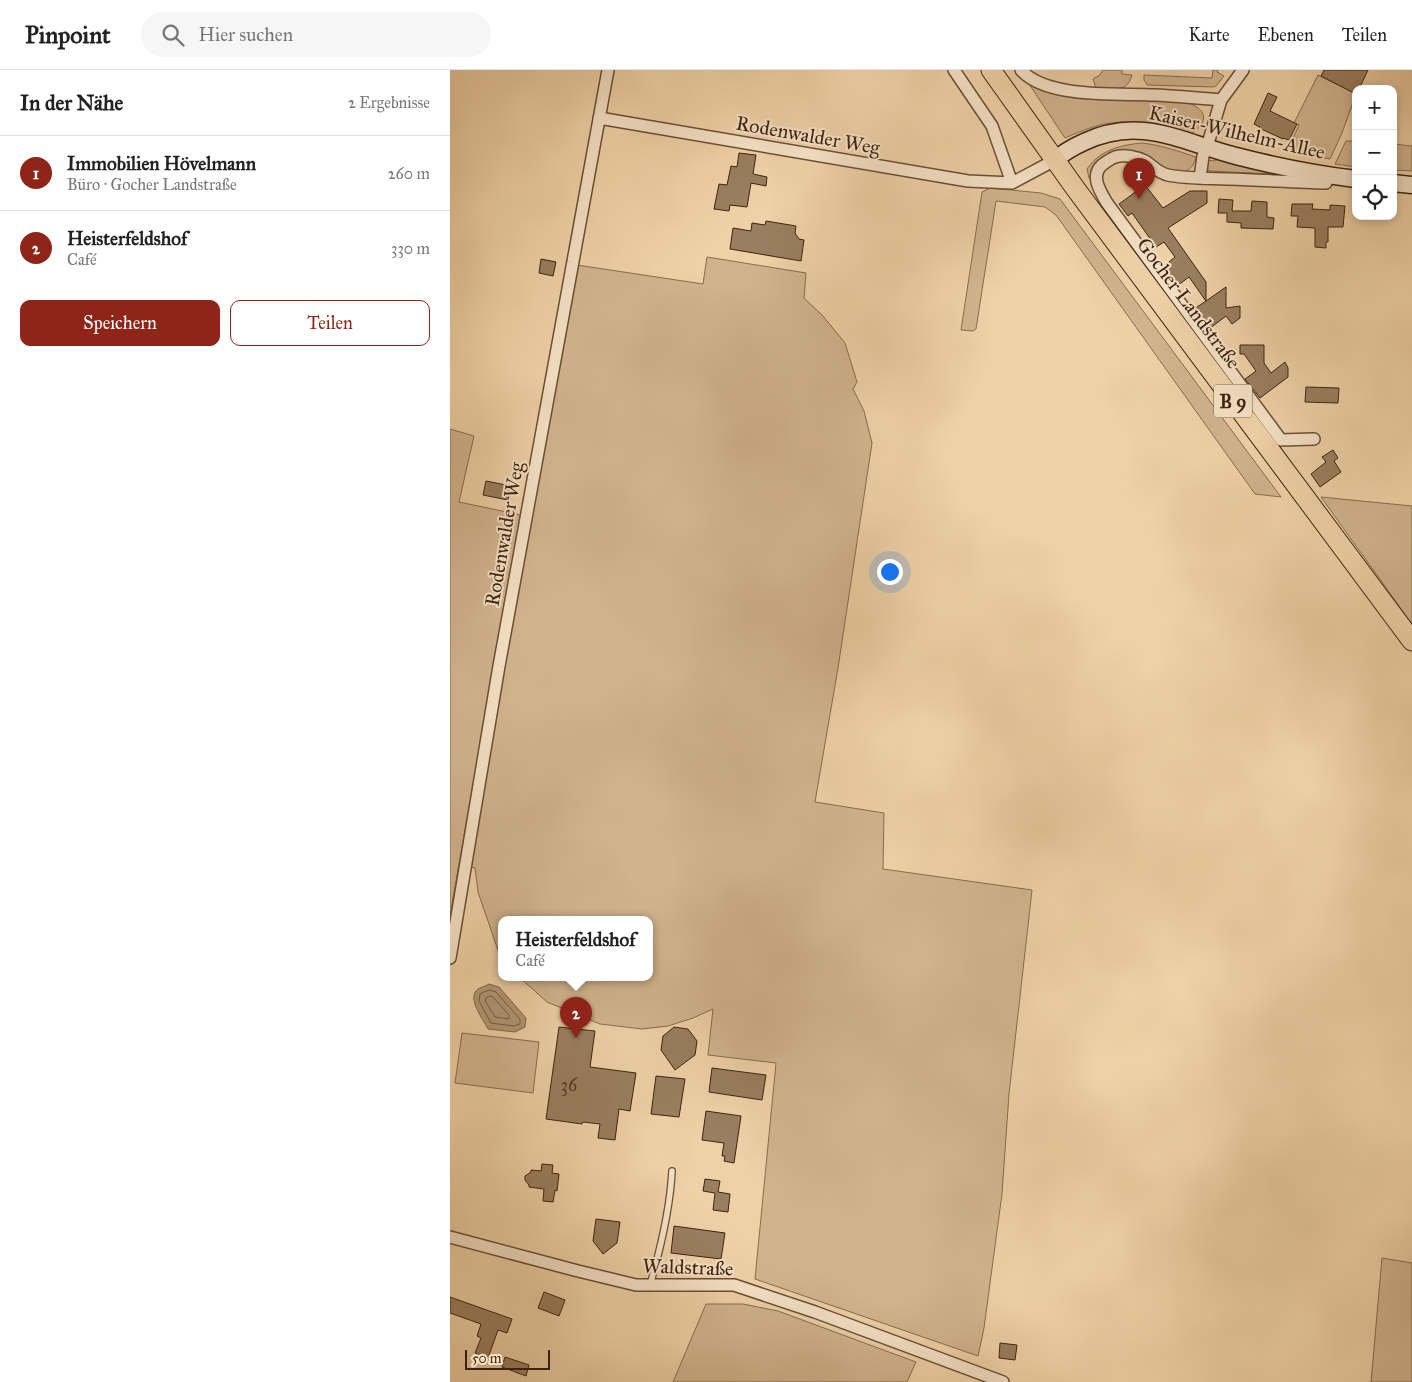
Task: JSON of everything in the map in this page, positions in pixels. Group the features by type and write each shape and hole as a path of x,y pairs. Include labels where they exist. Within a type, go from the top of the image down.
{"main road":[{"name":"Gocher Landstraße","path":"992,70 1055,160 1412,641"}],"street":[{"name":"Rodenwalder Weg","path":"450,958 564,303 608,70"},
{"path":"954,70 992,126 1012,183 1055,160"},
{"path":"1021,70 1036,82 1065,90 1220,100"},
{"path":"1200,178 1203,156 1220,100 1243,70"},
{"name":"Rodenwalder Weg","path":"599,118 968,181 1012,183"},
{"name":"Kaiser-Wilhelm-Allee","path":"1055,160 1066,151 1092,138 1126,129 1150,131 1289,169 1352,178"},
{"name":"Gocher Landstraße","path":"1314,439 1281,440 1107,203 1099,190 1096,175 1099,169 1110,159 1126,156 1145,161 1161,174 1169,176 1326,183"},
{"path":"1397,183 1412,185"},
{"name":"Waldstraße","path":"450,1237 636,1285 734,1285 815,1312 1003,1382"}],"lane":[{"path":"650,1285 662,1245 672,1171"}],"shaded area":[{"path":"1103,70 1122,70 1122,74 1132,75 1127,85 1118,89 1096,88 1093,79 1100,75"},
{"path":"1213,70 1218,70 1217,72 1224,76 1213,87 1147,85 1144,80 1144,75 1212,78"},
{"path":"1318,75 1352,92 1352,105 1330,159 1287,151 1299,125 1294,123"},
{"path":"1027,81 1053,93 1074,98 1188,103 1200,110 1204,117 1201,125 1190,134 1147,124 1121,122 1092,127 1065,138"},
{"path":"1346,141 1352,141 1352,166 1335,164"},
{"path":"1142,143 1196,157 1194,164 1183,172 1176,173 1110,154 1096,163 1092,170 1091,179 1089,178 1087,169 1104,153 1118,147"},
{"path":"1397,144 1412,146 1412,171 1397,170"},
{"path":"1217,155 1293,175 1209,171 1206,160 1215,161"},
{"path":"990,188 1041,193 1060,199 1281,497 1255,494 1056,215 1045,207 996,201 976,329 973,331 961,330 982,192"},
{"path":"707,257 806,273 804,298 823,316 845,343 857,382 853,389 864,411 872,443 838,668 815,802 884,813 883,869 1032,890 1009,1094 1002,1194 984,1328 978,1356 755,1279 776,1063 708,1055 713,1009 668,1026 642,1029 600,1024 547,1002 523,981 653,981 653,916 498,916 498,950 478,892 475,868 465,866 577,265 703,284"},
{"path":"450,429 474,436 459,502 521,515 450,915"},
{"path":"1321,497 1412,506 1412,624"},
{"path":"462,1033 539,1042 533,1093 455,1083"},
{"path":"1382,1258 1412,1263 1412,1382 1371,1382"},
{"path":"706,1304 743,1304 778,1311 916,1362 907,1382 673,1382"}],"water":[{"path":"489,984 499,987 526,1018 525,1027 515,1032 488,1029 477,1009 474,998 478,989"}],"building":[{"path":"1324,70 1368,70 1361,85 1352,85 1352,92 1321,76"},
{"path":"1268,93 1277,97 1270,111 1297,124 1289,140 1283,139 1254,124"},
{"path":"739,153 756,155 753,174 767,177 766,186 751,183 747,207 730,205 729,211 714,209 719,184 727,185 731,166 737,167"},
{"path":"1145,185 1163,208 1190,191 1207,191 1207,203 1168,228 1206,282 1206,301 1189,277 1177,286 1163,267 1175,257 1164,242 1156,247 1132,213 1128,216 1119,204"},
{"path":"1219,199 1233,200 1232,211 1251,211 1252,201 1267,202 1267,217 1274,218 1273,229 1241,228 1241,223 1227,222 1227,213 1218,213"},
{"path":"1292,204 1313,204 1312,209 1330,210 1330,205 1345,206 1343,227 1328,227 1326,248 1315,247 1315,228 1297,227 1298,216 1291,216"},
{"path":"766,221 796,226 795,233 799,239 804,240 801,261 730,249 733,228 751,231 752,223 765,225"},
{"path":"541,259 556,262 553,276 539,273"},
{"path":"1226,287 1226,308 1240,306 1240,318 1232,324 1226,316 1209,329 1194,309"},
{"path":"1240,345 1264,345 1264,363 1271,373 1285,362 1288,368 1288,377 1260,398 1245,379 1256,371 1244,354 1240,354"},
{"path":"1306,387 1339,388 1338,403 1305,402"},
{"path":"1333,450 1338,458 1334,461 1341,472 1320,487 1311,474 1326,462 1322,457"},
{"path":"486,481 511,486 508,500 483,495"},
{"path":"559,1027 595,1031 590,1067 636,1073 630,1111 619,1109 615,1140 598,1138 600,1124 583,1122 582,1124 546,1119"},
{"path":"674,1027 688,1029 697,1041 695,1055 675,1070 661,1050 663,1036"},
{"path":"712,1068 766,1075 762,1100 709,1092"},
{"path":"656,1076 685,1079 679,1117 651,1114"},
{"path":"706,1111 741,1116 734,1163 724,1161 725,1156 722,1156 724,1143 702,1140"},
{"path":"542,1164 553,1165 552,1173 559,1174 557,1191 555,1190 553,1202 543,1201 544,1189 529,1187 525,1180 525,1176 531,1170 541,1171"},
{"path":"705,1179 720,1181 718,1192 730,1194 728,1212 713,1210 715,1193 703,1191"},
{"path":"596,1219 620,1222 617,1243 603,1254 593,1241"},
{"path":"674,1226 725,1233 721,1259 671,1253"},
{"path":"544,1292 565,1300 559,1316 538,1308"},
{"path":"450,1297 512,1319 507,1333 498,1330 488,1358 475,1353 481,1338 477,1336 481,1324 450,1313"},
{"path":"1000,1343 1017,1345 1015,1360 999,1358"},
{"path":"505,1357 529,1365 526,1376 502,1367"}],"place":[{"name":"Immobilien Hövelmann","path":"1139,199"},
{"name":"Heisterfeldshof","path":"576,1038"}]}
